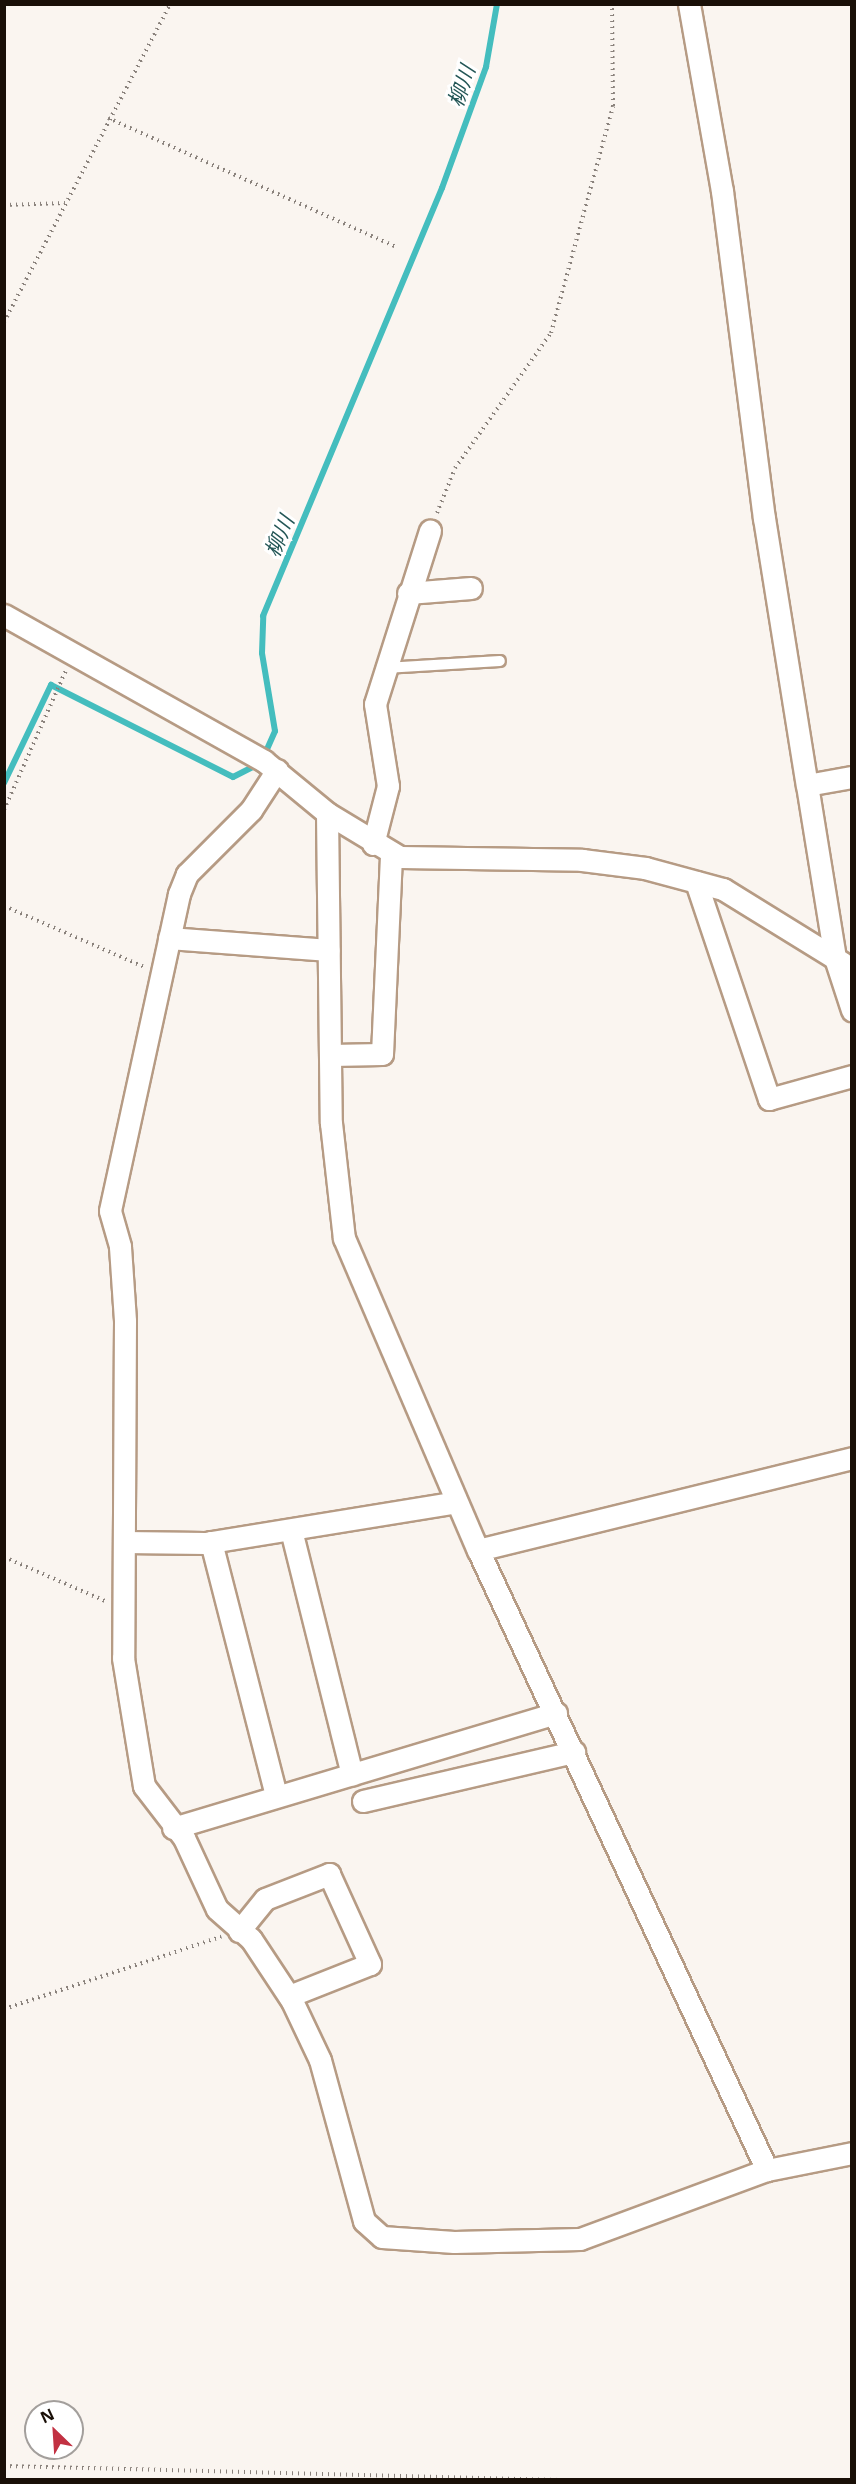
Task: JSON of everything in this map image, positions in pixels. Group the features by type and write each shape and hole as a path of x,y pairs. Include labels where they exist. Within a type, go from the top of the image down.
{"street":[{"path":"689,4 722,191 764,518 807,785 852,1010"},
{"path":"331,1055 382,1054 382,848 388,786 375,704 408,593 430,531"},
{"path":"408,593 471,588"},
{"path":"4,615 277,770 327,813 382,848 464,860 582,860 723,888 843,963"},
{"path":"277,770 251,810 187,874 169,938 110,1211 120,1247 125,1321 123,1658 144,1786 173,1828 184,1838 217,1909 271,1965 289,1996 320,2060 364,2221 382,2237 454,2242 580,2239 767,2170 852,2153"},
{"path":"807,785 852,777"},
{"path":"327,813 336,1190 344,1238 478,1550 556,1713 767,2170"},
{"path":"696,882 769,1099 852,1076"},
{"path":"169,938 329,950"},
{"path":"478,1550 852,1458"},
{"path":"124,1542 211,1542 457,1502"},
{"path":"291,1530 352,1774"},
{"path":"211,1542 276,1796"},
{"path":"173,1828 556,1713"},
{"path":"363,1801 574,1752"},
{"path":"239,1931 265,1899 328,1874 370,1964 289,1996"}],"lane":[{"path":"385,668 500,661"}],"path":[{"path":"4,321 108,118 170,4"},
{"path":"430,531 455,468 550,333 613,106 612,4"},
{"path":"108,118 396,247"},
{"path":"4,205 65,203"},
{"path":"4,810 73,653"},
{"path":"4,906 161,974"},
{"path":"4,1557 123,1609"},
{"path":"4,2009 239,1931"},
{"path":"4,2466 560,2480"}],"waterway":[{"name":"柳川","path":"264,756 275,731 262,653 263,616 442,188 486,67 497,4"},
{"name":"柳川","path":"4,783 51,685 233,777 258,764"}]}
